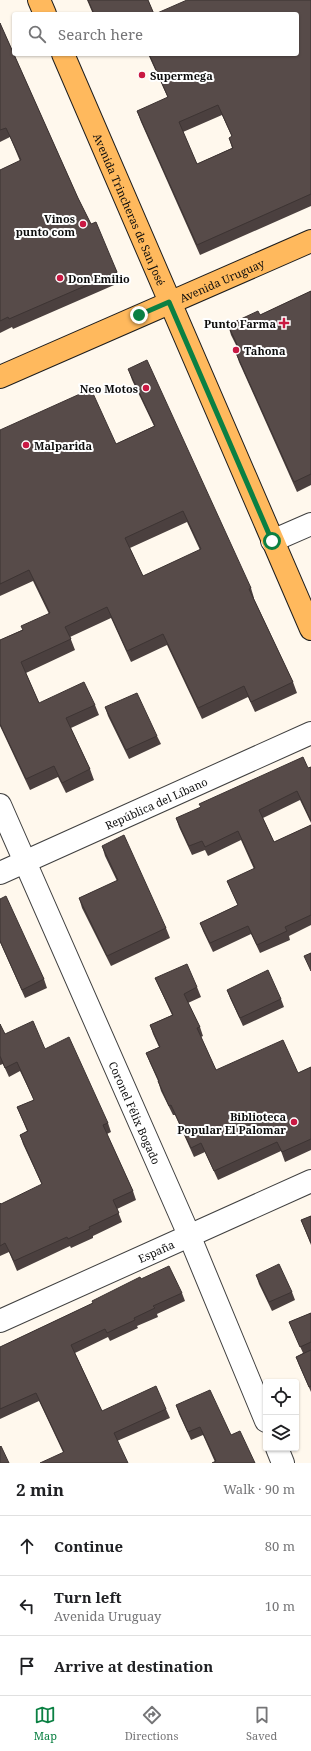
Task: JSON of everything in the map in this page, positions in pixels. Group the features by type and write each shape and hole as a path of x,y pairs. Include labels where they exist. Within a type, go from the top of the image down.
{"main road":[{"path":"40,0 45,12"},
{"name":"Avenida Trincheras de San José","path":"64,56 311,629"},
{"name":"Avenida Uruguay","path":"0,377 311,241"}],"street":[{"path":"272,541 311,524"},
{"name":"República del Líbano","path":"0,872 311,733"},
{"name":"Coronel Félix Bogado","path":"0,805 189,1235 264,1415"},
{"name":"España","path":"0,1321 311,1181"},
{"path":"278,1451 283,1463"}],"building":[{"path":"88,0 148,0 153,12 93,12"},
{"path":"187,0 311,0 311,194 197,245 137,111 168,97 150,56 299,56 299,12 160,12","holes":["218,105 232,136 229,138 233,148 197,164 179,122"]},
{"path":"0,23 12,50 12,56 15,56 78,198 91,224 96,222 117,272 9,319 8,317 0,321 0,170 21,160 6,128 0,130"},
{"path":"311,291 311,474 294,482 236,353 240,351 228,325 258,311 260,315"},
{"path":"147,360 251,588 249,589 293,682 251,702 244,686 198,708 163,634 127,651 107,607 65,627 71,639 21,662 39,703 84,682 95,705 66,718 90,769 62,783 54,766 26,779 0,724 0,640 23,630 21,626 50,613 29,570 0,584 0,430 91,389 116,444 155,426 128,369","holes":["183,511 201,549 143,576 125,538"]},
{"path":"137,693 157,736 126,750 105,707"},
{"path":"303,757 308,768 311,767 311,821 297,791 259,810 274,842 311,825 311,915 285,927 287,931 257,945 248,926 210,943 200,923 238,905 227,881 255,868 238,831 205,847 202,841 189,846 176,818 201,807 199,804"},
{"path":"124,835 166,928 107,956 79,898 118,880 102,846"},
{"path":"6,896 44,979 22,990 0,941 0,899"},
{"path":"311,953 311,971 304,956"},
{"path":"187,964 197,987 184,994 200,1027 197,1028 216,1070 283,1040 298,1073 311,1067 311,1139 282,1152 277,1142 214,1171 201,1143 191,1148 171,1105 169,1106 146,1053 160,1047 150,1025 173,1015 155,978"},
{"path":"268,970 281,999 240,1018 227,990"},
{"path":"33,1021 45,1049 69,1037 108,1123 103,1125 133,1191 113,1200 119,1213 89,1227 90,1229 68,1239 67,1237 14,1261 5,1243 0,1246 0,1203 1,1204 42,1184 20,1135 28,1131 17,1107 34,1100 17,1062 5,1068 0,1056 0,1024 5,1034"},
{"path":"311,1216 311,1243 301,1220"},
{"path":"279,1264 292,1292 269,1302 256,1275"},
{"path":"169,1266 182,1293 153,1306 155,1308 134,1318 135,1320 107,1333 105,1329 71,1345 102,1411 156,1386 166,1409 114,1433 128,1463 40,1463 64,1452 36,1393 0,1409 0,1347 93,1303 92,1301 140,1277 141,1279"},
{"path":"311,1313 311,1342 300,1347 289,1322"},
{"path":"311,1350 311,1386 309,1387 296,1357"},
{"path":"210,1390 231,1435 240,1431 255,1463 212,1463 216,1461 200,1427 188,1432 176,1405"},
{"path":"1,1446 9,1463 0,1463"}],"place":[{"name":"Supermega","path":"142,75"},
{"name":"Vinos punto com","path":"83,224"},
{"name":"Don Emilio","path":"60,278"},
{"name":"Punto Farma","path":"284,323"},
{"name":"Tahona","path":"236,350"},
{"name":"Neo Motos","path":"146,388"},
{"name":"Malparida","path":"26,445"},
{"name":"Biblioteca Popular El Palomar","path":"294,1122"}],"route":[{"path":"139,315 169,302 272,541"}]}
